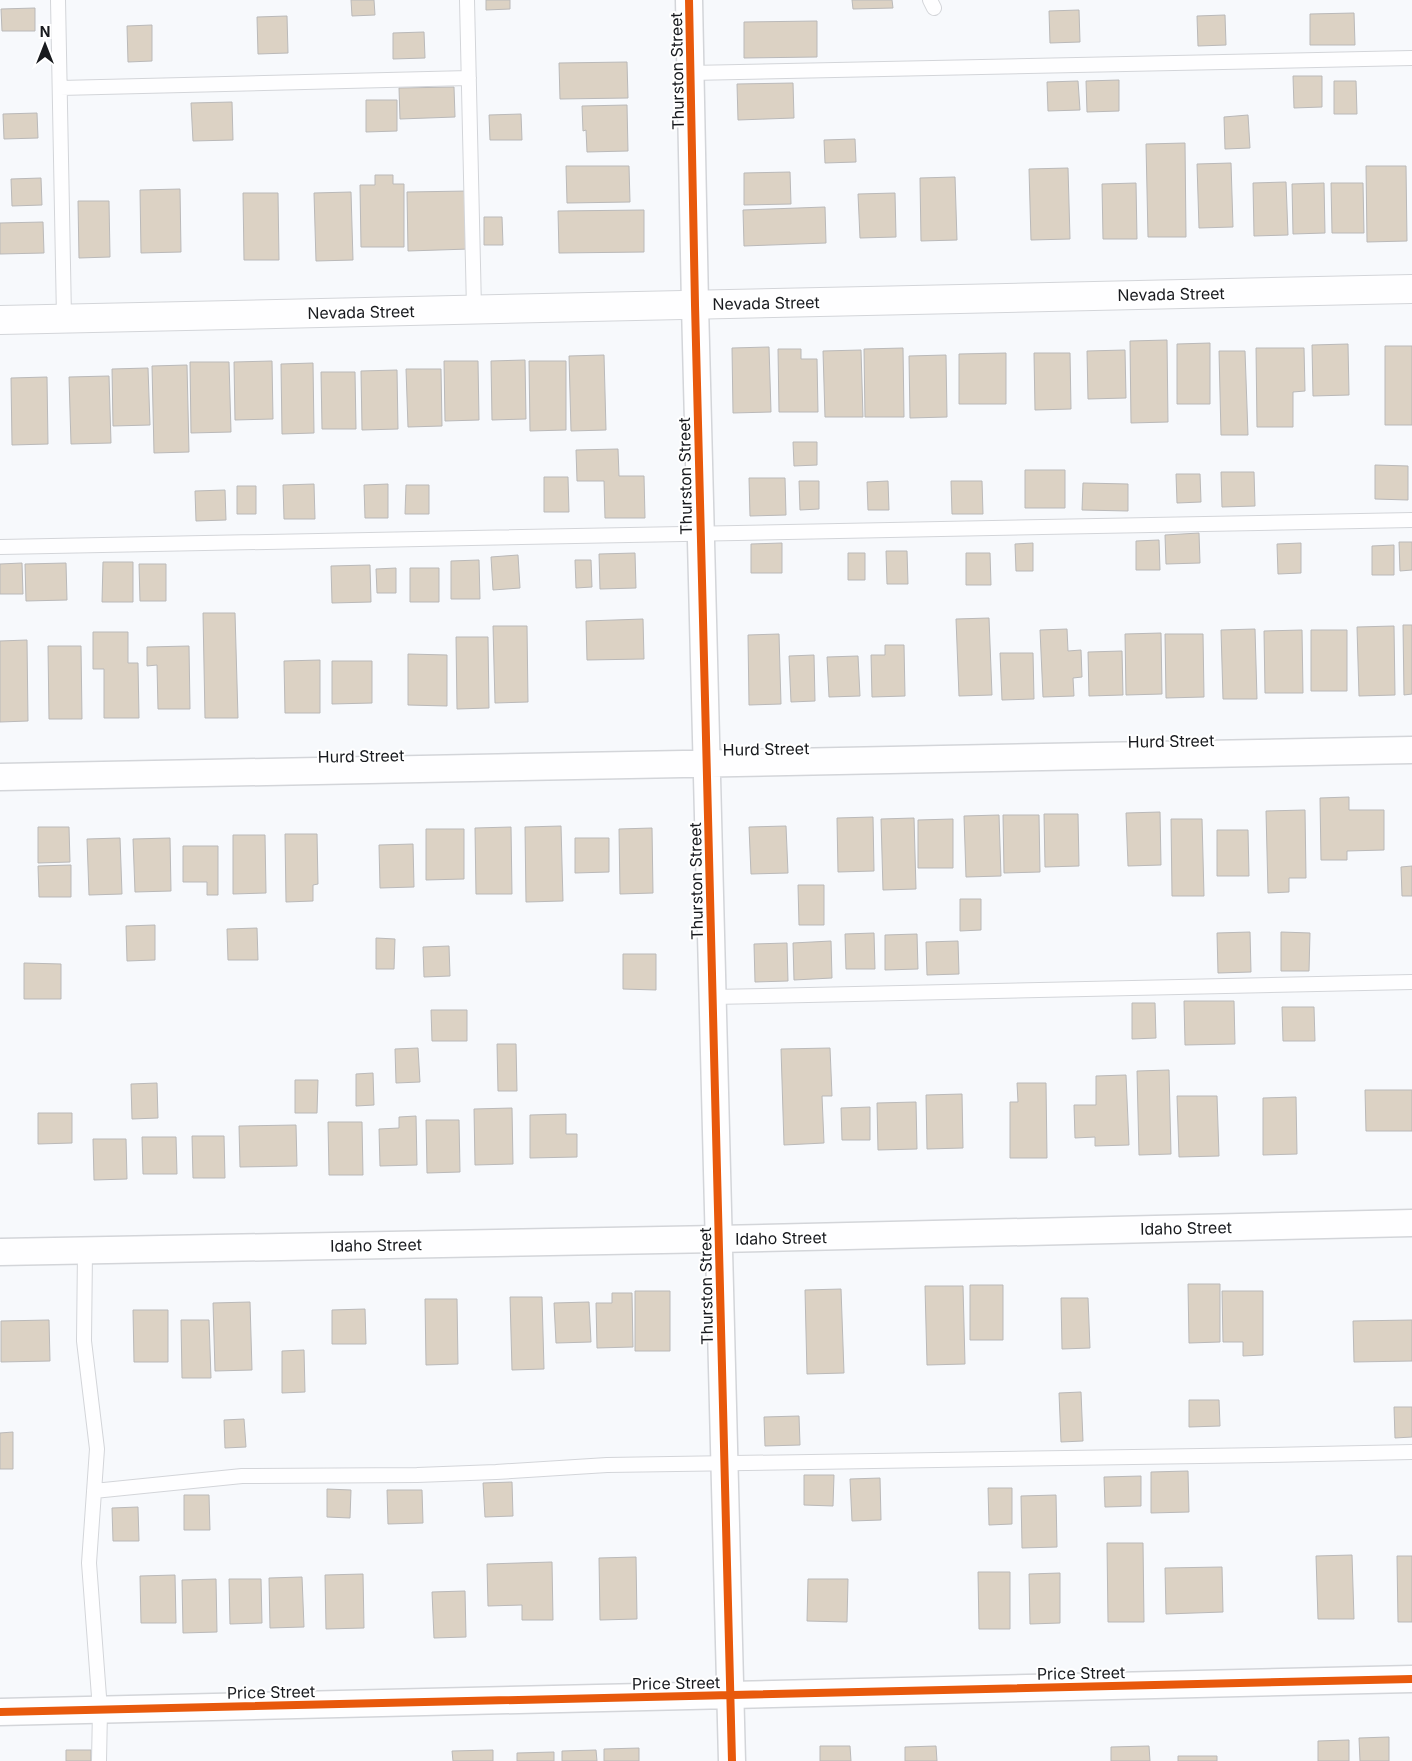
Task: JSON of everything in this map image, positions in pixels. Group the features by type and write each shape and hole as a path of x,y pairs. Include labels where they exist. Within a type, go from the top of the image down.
{"street":[{"name":"Thurston Street","path":"689,0 700,532 732,1761"},
{"name":"Nevada Street","path":"0,320 1412,289"},
{"name":"Hurd Street","path":"0,777 1412,750"},
{"name":"Idaho Street","path":"0,1252 718,1239 1412,1223"},
{"name":"Price Street","path":"0,1712 1412,1679"}],"lane":[{"path":"58,0 64,318"},
{"path":"467,0 474,309"},
{"path":"690,73 1412,58"},
{"path":"60,88 468,78"},
{"path":"0,547 700,532 1412,520"},
{"path":"712,997 1412,982"},
{"path":"85,1251 84,1341 97,1449 89,1563 100,1710 99,1761"},
{"path":"94,1491 242,1476 418,1475 607,1465 1412,1452"}],"building":[{"path":"351,0 374,0 375,15 352,16"},
{"path":"486,0 510,0 510,9 486,10"},
{"path":"852,0 892,0 893,8 853,9"},
{"path":"35,8 35,31 2,31 1,9"},
{"path":"1079,10 1080,42 1050,43 1049,11"},
{"path":"1354,13 1355,45 1310,45 1310,14"},
{"path":"1225,15 1226,45 1198,46 1197,16"},
{"path":"287,16 288,53 258,54 257,17"},
{"path":"817,21 817,57 744,58 744,22"},
{"path":"152,25 152,61 128,62 127,26"},
{"path":"424,32 425,58 393,59 393,33"},
{"path":"627,62 628,98 560,99 559,63"},
{"path":"1293,76 1322,76 1322,107 1294,108"},
{"path":"1119,80 1119,111 1087,112 1086,81"},
{"path":"1078,81 1080,110 1048,111 1047,82"},
{"path":"1334,81 1356,81 1357,114 1334,114"},
{"path":"793,83 794,118 738,120 737,84"},
{"path":"454,87 455,117 400,119 399,88"},
{"path":"366,100 397,100 397,131 366,132"},
{"path":"232,102 233,140 193,141 191,103"},
{"path":"627,105 628,151 587,152 586,130 583,131 582,106"},
{"path":"37,113 38,138 4,139 3,114"},
{"path":"521,114 522,140 490,140 489,115"},
{"path":"1248,115 1250,148 1225,149 1224,117"},
{"path":"855,139 856,162 825,163 824,140"},
{"path":"1185,143 1186,237 1148,237 1146,144"},
{"path":"1231,163 1233,227 1199,228 1197,164"},
{"path":"566,166 629,166 630,202 567,203"},
{"path":"1366,166 1406,166 1407,241 1367,242"},
{"path":"1068,168 1070,239 1031,240 1029,169"},
{"path":"790,172 791,204 744,205 744,173"},
{"path":"375,175 393,175 393,184 404,184 404,247 361,247 360,185 375,185"},
{"path":"955,177 957,240 921,241 920,178"},
{"path":"41,178 42,205 12,206 11,179"},
{"path":"1286,182 1288,235 1254,236 1253,183"},
{"path":"1136,183 1137,239 1103,239 1102,184"},
{"path":"1324,183 1325,233 1293,234 1292,184"},
{"path":"1331,183 1363,183 1364,233 1332,233"},
{"path":"180,189 181,252 141,253 140,190"},
{"path":"468,191 469,249 408,251 407,192"},
{"path":"351,192 353,260 316,261 314,193"},
{"path":"243,193 278,193 279,260 244,260"},
{"path":"895,193 896,237 860,238 858,194"},
{"path":"78,201 109,201 110,257 79,258"},
{"path":"825,207 826,243 744,246 743,210"},
{"path":"644,210 644,252 559,253 558,211"},
{"path":"484,217 502,217 503,245 484,245"},
{"path":"43,222 44,253 0,254 0,223"},
{"path":"1167,340 1168,422 1131,423 1130,341"},
{"path":"1210,343 1210,404 1177,404 1177,344"},
{"path":"1348,344 1349,395 1313,396 1312,345"},
{"path":"1385,346 1412,346 1412,425 1385,425"},
{"path":"769,347 771,412 733,413 732,348"},
{"path":"903,348 904,417 865,417 864,349"},
{"path":"1256,348 1304,348 1305,391 1293,392 1293,427 1257,427"},
{"path":"778,349 801,349 801,359 817,359 818,412 779,412"},
{"path":"861,350 863,417 825,417 823,351"},
{"path":"1125,350 1126,398 1088,399 1087,351"},
{"path":"1219,351 1245,351 1248,435 1221,435"},
{"path":"1006,353 1006,404 959,404 959,354"},
{"path":"1034,353 1070,353 1071,409 1035,410"},
{"path":"604,355 606,430 571,431 569,356"},
{"path":"946,355 947,417 910,418 909,356"},
{"path":"525,360 526,419 492,420 491,361"},
{"path":"272,361 273,419 235,420 234,362"},
{"path":"444,361 478,361 479,420 445,421"},
{"path":"529,361 566,361 566,430 530,431"},
{"path":"190,362 229,362 231,432 191,433"},
{"path":"313,363 314,433 282,434 281,364"},
{"path":"187,365 189,452 154,453 152,366"},
{"path":"148,368 150,425 113,426 112,369"},
{"path":"406,369 441,369 442,426 408,427"},
{"path":"397,370 398,429 362,430 361,371"},
{"path":"321,372 355,372 356,429 322,429"},
{"path":"109,376 111,443 71,444 69,377"},
{"path":"47,377 48,444 12,445 11,378"},
{"path":"793,442 817,442 817,465 794,466"},
{"path":"618,449 619,476 644,476 645,518 605,518 604,481 577,481 576,450"},
{"path":"1375,465 1408,466 1408,500 1375,499"},
{"path":"1025,470 1065,470 1065,508 1025,508"},
{"path":"1221,472 1254,472 1255,506 1222,507"},
{"path":"1176,474 1200,474 1201,502 1177,503"},
{"path":"544,477 568,477 569,512 544,512"},
{"path":"749,478 785,478 786,515 750,516"},
{"path":"799,481 819,481 819,509 800,510"},
{"path":"888,481 889,510 868,510 867,482"},
{"path":"951,481 982,481 983,514 952,514"},
{"path":"1083,483 1128,484 1128,511 1082,510"},
{"path":"314,484 315,519 284,519 283,485"},
{"path":"388,484 388,518 365,518 364,485"},
{"path":"406,485 429,485 429,514 405,514"},
{"path":"237,486 256,486 256,514 237,514"},
{"path":"225,490 226,520 196,521 195,491"},
{"path":"1199,533 1200,563 1166,564 1165,535"},
{"path":"1159,540 1160,570 1136,570 1136,541"},
{"path":"1399,542 1412,542 1412,570 1400,571"},
{"path":"782,543 782,573 751,573 751,544"},
{"path":"1033,543 1033,571 1016,571 1015,544"},
{"path":"1301,543 1301,573 1278,574 1277,544"},
{"path":"1394,545 1394,575 1372,575 1372,546"},
{"path":"886,551 907,551 908,584 887,584"},
{"path":"635,553 636,588 600,589 599,554"},
{"path":"848,553 865,553 865,580 848,580"},
{"path":"966,553 990,553 991,585 966,585"},
{"path":"518,555 520,588 493,590 491,557"},
{"path":"479,560 480,599 451,599 451,561"},
{"path":"575,560 591,560 592,587 576,588"},
{"path":"103,562 133,562 133,602 102,602"},
{"path":"22,563 23,594 0,594 0,564"},
{"path":"66,563 67,600 26,601 25,564"},
{"path":"139,564 166,564 166,601 140,601"},
{"path":"370,565 371,602 332,603 331,566"},
{"path":"396,568 396,593 377,593 376,569"},
{"path":"410,568 439,568 439,602 410,602"},
{"path":"203,613 235,613 238,718 205,718"},
{"path":"989,618 992,695 959,696 956,619"},
{"path":"643,619 644,659 587,660 586,621"},
{"path":"1403,625 1412,625 1412,694 1404,695"},
{"path":"493,626 527,626 528,702 495,703"},
{"path":"1394,626 1395,695 1359,696 1357,627"},
{"path":"1067,629 1068,651 1081,650 1082,677 1073,678 1074,696 1043,697 1040,630"},
{"path":"1255,629 1257,699 1223,699 1221,630"},
{"path":"1302,630 1303,693 1265,693 1264,631"},
{"path":"1311,630 1347,630 1347,691 1311,691"},
{"path":"93,632 128,632 128,663 138,663 139,718 104,718 104,669 93,669"},
{"path":"1161,633 1162,694 1126,695 1125,634"},
{"path":"779,634 781,704 749,705 748,635"},
{"path":"1165,634 1203,634 1204,697 1166,698"},
{"path":"456,637 488,637 489,708 457,709"},
{"path":"27,640 28,721 0,722 0,641"},
{"path":"885,645 904,645 905,696 872,697 871,655 885,655"},
{"path":"48,646 81,646 82,719 49,719"},
{"path":"189,646 190,709 158,709 157,665 147,666 147,647"},
{"path":"1122,651 1123,695 1089,696 1088,652"},
{"path":"1000,653 1033,653 1034,699 1002,700"},
{"path":"408,654 447,655 447,706 408,705"},
{"path":"814,655 815,701 791,702 789,656"},
{"path":"858,656 860,696 829,697 827,657"},
{"path":"320,660 320,713 285,713 284,661"},
{"path":"332,661 372,661 372,703 332,704"},
{"path":"1349,797 1349,810 1384,810 1384,850 1347,851 1347,860 1321,860 1320,798"},
{"path":"1305,810 1306,878 1289,878 1289,892 1268,893 1266,811"},
{"path":"1160,812 1161,865 1128,866 1126,813"},
{"path":"1044,814 1078,814 1079,866 1045,867"},
{"path":"999,815 1001,876 966,877 964,816"},
{"path":"1003,815 1039,815 1040,872 1004,873"},
{"path":"873,817 874,871 838,872 837,818"},
{"path":"914,818 916,889 883,890 881,819"},
{"path":"953,819 953,868 918,868 918,820"},
{"path":"1171,819 1202,819 1204,896 1172,896"},
{"path":"561,826 563,901 526,902 525,827"},
{"path":"786,826 788,873 751,874 749,827"},
{"path":"38,827 69,827 70,862 38,863"},
{"path":"511,827 512,894 476,894 475,828"},
{"path":"652,828 653,893 620,894 619,829"},
{"path":"426,829 464,829 464,879 426,880"},
{"path":"1217,830 1248,830 1249,876 1217,876"},
{"path":"285,834 317,834 318,884 313,885 313,901 286,902"},
{"path":"233,835 265,835 266,893 233,894"},
{"path":"120,838 122,894 89,895 87,839"},
{"path":"170,838 171,891 135,892 133,839"},
{"path":"575,838 609,838 609,872 575,873"},
{"path":"413,844 414,887 380,888 379,845"},
{"path":"183,846 218,846 218,895 207,895 207,882 183,882"},
{"path":"71,865 71,897 39,897 38,866"},
{"path":"1412,866 1412,896 1402,896 1401,867"},
{"path":"798,885 824,885 824,925 799,925"},
{"path":"960,899 981,899 981,930 960,931"},
{"path":"155,925 155,960 127,961 126,926"},
{"path":"257,928 258,960 228,960 227,929"},
{"path":"1250,932 1251,972 1218,973 1217,933"},
{"path":"1281,932 1310,933 1309,971 1281,971"},
{"path":"874,933 875,969 846,969 845,934"},
{"path":"917,934 918,969 885,970 885,935"},
{"path":"376,938 395,939 394,969 376,969"},
{"path":"831,941 832,978 794,980 793,943"},
{"path":"958,941 959,974 927,975 926,942"},
{"path":"787,943 788,981 755,982 754,944"},
{"path":"449,946 450,976 424,977 423,947"},
{"path":"623,954 656,954 656,990 623,989"},
{"path":"24,963 61,964 61,999 24,999"},
{"path":"1184,1001 1234,1001 1235,1044 1185,1045"},
{"path":"1132,1003 1155,1003 1156,1038 1132,1039"},
{"path":"1282,1007 1314,1007 1315,1041 1283,1041"},
{"path":"431,1010 467,1010 467,1041 432,1041"},
{"path":"497,1044 516,1044 517,1091 498,1091"},
{"path":"418,1048 420,1082 396,1083 395,1049"},
{"path":"830,1048 832,1096 822,1096 824,1143 784,1145 781,1049"},
{"path":"1169,1070 1171,1154 1139,1155 1137,1071"},
{"path":"373,1073 374,1105 356,1106 356,1074"},
{"path":"1126,1075 1129,1145 1095,1146 1095,1137 1075,1138 1074,1105 1096,1105 1096,1076"},
{"path":"295,1080 318,1080 317,1113 295,1113"},
{"path":"157,1083 158,1118 132,1119 131,1084"},
{"path":"1017,1083 1046,1083 1047,1158 1010,1158 1010,1102 1018,1102"},
{"path":"1365,1090 1412,1090 1412,1131 1366,1131"},
{"path":"962,1094 963,1148 927,1149 926,1095"},
{"path":"1177,1096 1217,1096 1219,1156 1179,1157"},
{"path":"1296,1097 1297,1154 1263,1155 1263,1098"},
{"path":"916,1102 917,1149 878,1150 877,1103"},
{"path":"870,1107 870,1140 842,1140 841,1108"},
{"path":"512,1108 513,1164 475,1165 474,1109"},
{"path":"38,1113 72,1113 72,1143 38,1144"},
{"path":"566,1114 566,1134 577,1134 577,1157 530,1158 530,1115"},
{"path":"416,1116 417,1165 380,1166 379,1129 399,1128 399,1117"},
{"path":"426,1120 459,1120 460,1172 427,1173"},
{"path":"328,1122 362,1122 363,1175 329,1175"},
{"path":"296,1125 297,1166 240,1167 239,1126"},
{"path":"192,1136 224,1136 225,1178 193,1178"},
{"path":"142,1137 176,1137 177,1174 143,1174"},
{"path":"93,1139 126,1139 127,1179 94,1180"},
{"path":"1188,1284 1220,1284 1220,1342 1189,1343"},
{"path":"970,1285 1003,1285 1003,1340 970,1340"},
{"path":"925,1286 963,1286 965,1364 927,1365"},
{"path":"841,1289 844,1373 807,1374 805,1290"},
{"path":"635,1291 670,1291 670,1351 635,1351"},
{"path":"1222,1291 1263,1291 1263,1355 1243,1356 1243,1342 1223,1342"},
{"path":"612,1293 632,1293 633,1347 597,1348 596,1303 612,1303"},
{"path":"510,1297 542,1297 544,1369 512,1370"},
{"path":"1061,1298 1088,1298 1090,1348 1062,1349"},
{"path":"425,1299 457,1299 458,1364 426,1365"},
{"path":"250,1302 252,1370 215,1371 213,1303"},
{"path":"589,1302 591,1342 556,1343 554,1303"},
{"path":"365,1309 366,1344 332,1344 332,1310"},
{"path":"133,1310 168,1310 168,1362 134,1362"},
{"path":"49,1320 50,1361 1,1362 1,1321"},
{"path":"181,1320 209,1320 211,1378 182,1378"},
{"path":"1412,1320 1412,1361 1354,1362 1353,1321"},
{"path":"304,1350 305,1392 282,1393 282,1351"},
{"path":"1081,1392 1083,1441 1061,1442 1059,1393"},
{"path":"1189,1400 1219,1400 1220,1426 1189,1427"},
{"path":"1394,1407 1412,1407 1412,1437 1395,1438"},
{"path":"799,1416 800,1445 765,1446 764,1417"},
{"path":"244,1419 246,1447 225,1448 224,1420"},
{"path":"13,1432 13,1469 0,1469 0,1433"},
{"path":"1188,1471 1189,1512 1151,1513 1151,1472"},
{"path":"804,1475 834,1475 833,1506 804,1505"},
{"path":"1141,1476 1141,1506 1105,1507 1104,1477"},
{"path":"880,1478 881,1520 852,1521 850,1479"},
{"path":"512,1482 513,1516 485,1517 483,1483"},
{"path":"988,1488 1012,1488 1012,1524 989,1525"},
{"path":"327,1489 351,1490 350,1518 327,1517"},
{"path":"387,1490 422,1490 423,1523 388,1524"},
{"path":"184,1495 209,1495 210,1530 184,1530"},
{"path":"1056,1495 1057,1547 1022,1548 1021,1496"},
{"path":"138,1507 139,1541 113,1541 112,1508"},
{"path":"1107,1543 1143,1543 1144,1622 1108,1622"},
{"path":"1352,1555 1354,1619 1318,1619 1316,1556"},
{"path":"1397,1556 1412,1556 1412,1622 1398,1622"},
{"path":"636,1557 637,1619 600,1620 599,1558"},
{"path":"552,1562 553,1620 522,1620 522,1605 488,1606 487,1564"},
{"path":"1222,1567 1223,1612 1166,1614 1165,1568"},
{"path":"978,1572 1010,1572 1010,1629 979,1629"},
{"path":"1060,1573 1060,1623 1030,1624 1029,1574"},
{"path":"363,1574 364,1628 326,1629 325,1575"},
{"path":"175,1575 176,1623 141,1623 140,1576"},
{"path":"302,1577 304,1627 270,1628 269,1578"},
{"path":"216,1579 217,1632 183,1633 182,1580"},
{"path":"229,1579 261,1579 262,1623 230,1624"},
{"path":"808,1579 848,1579 847,1622 807,1621"},
{"path":"465,1591 466,1637 434,1638 432,1592"},
{"path":"1389,1737 1389,1761 1360,1761 1359,1738"},
{"path":"1349,1740 1349,1761 1318,1761 1318,1741"},
{"path":"820,1746 850,1746 851,1761 820,1761"},
{"path":"936,1746 937,1761 905,1761 905,1747"},
{"path":"1149,1746 1150,1761 1111,1761 1111,1747"},
{"path":"639,1748 639,1761 604,1761 604,1749"},
{"path":"66,1750 91,1750 91,1761 66,1761"},
{"path":"493,1750 493,1761 453,1761 452,1751"},
{"path":"596,1750 597,1761 562,1761 562,1751"},
{"path":"554,1752 554,1761 517,1761 517,1753"},
{"path":"1178,1756 1217,1756 1217,1761 1178,1761"}],"cycle path":[{"path":"689,0 732,1761"},
{"path":"0,1712 1412,1679"}]}
